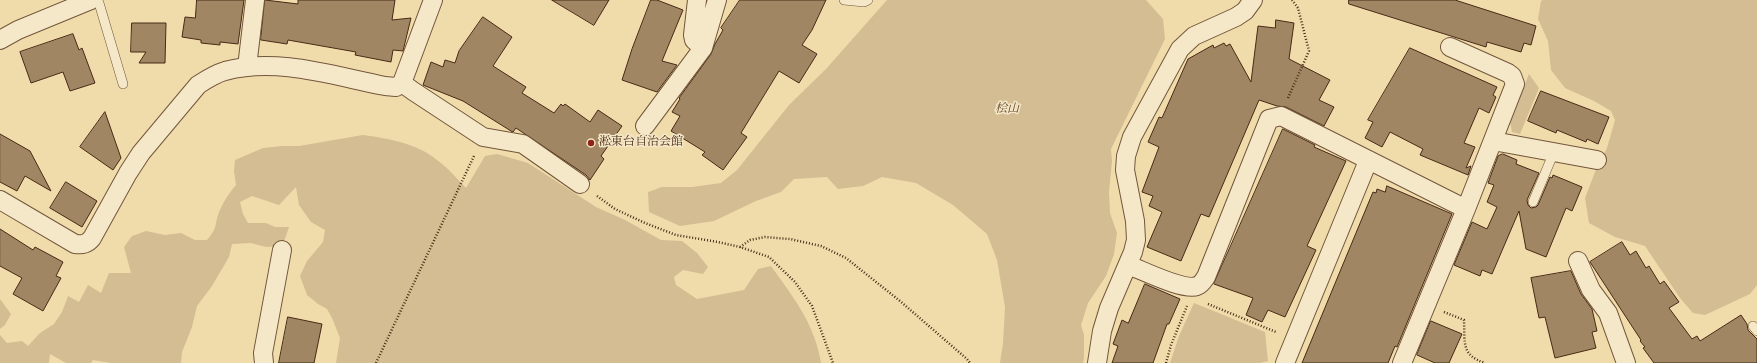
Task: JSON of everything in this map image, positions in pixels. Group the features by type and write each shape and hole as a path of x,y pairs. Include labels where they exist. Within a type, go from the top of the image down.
{"street":[{"path":"0,40 18,30 91,0"},
{"path":"247,67 255,0"},
{"path":"0,200 75,244 82,245 92,238 128,173 141,153 198,85 224,71 247,67 274,66 294,68 396,87 402,83 433,0"},
{"path":"697,0 693,35 694,40 703,48"},
{"path":"645,126 703,48 717,0"},
{"path":"1097,363 1102,331 1109,308 1128,265 1136,240 1135,221 1125,170 1126,156 1132,137 1173,60 1183,45 1194,36 1236,17 1245,11 1253,0"},
{"path":"1402,363 1514,90 1514,80 1508,73 1450,47"},
{"path":"402,83 483,137 523,144 580,184"},
{"path":"1128,265 1184,286 1197,286 1202,283 1206,277 1269,119 1281,116 1466,209"},
{"path":"1494,141 1597,160"},
{"path":"1285,363 1368,161"},
{"path":"264,363 263,353 282,250"},
{"path":"1578,261 1591,290 1608,313 1626,363"}],"lane":[{"path":"96,0 99,4 123,84"},
{"path":"844,0 864,2 868,0"},
{"path":"1533,202 1554,152"}],"path":[{"path":"1281,116 1309,50 1298,8 1292,0"},
{"path":"376,363 483,137"},
{"path":"580,184 615,209 676,235 740,247 769,257 795,282 812,306 833,363"},
{"path":"740,247 750,240 765,237 790,239 821,246 846,258 900,301 970,363"},
{"path":"1205,302 1295,340"},
{"path":"1166,363 1171,345 1188,303"},
{"path":"1427,305 1464,320 1465,344 1469,354 1474,359 1485,363"}],"green space":[{"name":"桧山","path":"887,0 1146,0 1163,19 1165,39 1111,149 1112,161 1109,192 1110,213 1117,233 1114,254 1106,276 1088,303 1081,325 1084,335 1083,363 1000,363 1003,343 1005,307 997,260 987,234 953,205 916,183 882,177 863,186 838,189 827,177 794,179 781,192 756,201 714,221 680,226 649,212 648,192 662,187 692,187 721,183 737,170 789,105 826,69"},
{"path":"1757,0 1757,285 1750,294 1705,315 1693,313 1680,298 1645,246 1615,237 1589,223 1585,198 1597,167 1607,148 1615,120 1611,111 1594,101 1565,88 1551,70 1548,41 1538,19 1541,1"},
{"path":"1529,74 1539,88 1520,134 1512,132 1510,121"},
{"path":"363,135 384,138 415,147 433,157 466,188 485,156 497,154 528,163 596,207 625,220 661,240 682,241 697,253 708,267 703,274 683,270 674,277 676,285 697,299 744,290 758,269 771,266 795,300 808,323 814,336 821,363 336,363 340,338 332,318 327,309 307,295 300,276 307,261 323,242 325,230 311,222 299,205 296,187 279,205 252,196 240,202 243,214 248,223 266,223 275,227 289,227 285,239 279,246 266,247 251,243 232,244 229,257 212,286 197,306 192,327 182,352 181,363 111,363 93,360 91,363 66,363 50,354 49,363 0,363 0,335 7,343 22,341 28,346 40,333 54,324 62,312 68,296 79,302 88,285 101,293 109,273 131,273 124,247 132,236 146,231 165,235 181,233 195,240 207,240 214,229 222,205 236,185 234,171 235,160 263,148 299,146"},
{"path":"0,299 11,314 5,325 0,329"},
{"path":"1194,303 1265,332 1268,361 1260,363 1170,363 1179,336"}],"building":[{"path":"197,0 244,0 238,44 220,42 220,45 201,43 201,40 182,37 185,17 195,18"},
{"path":"265,0 298,4 298,0 395,0 392,20 411,18 403,51 393,50 391,62 355,55 356,52 288,40 287,44 261,40"},
{"path":"552,0 609,0 594,25"},
{"path":"651,0 657,0 683,10 662,61 677,65 657,92 622,80"},
{"path":"740,0 826,0 812,30 802,45 817,54 799,83 779,71 741,133 747,137 723,170 702,155 705,152 671,131 680,116 672,112 680,99 679,98 711,54 723,30 721,28"},
{"path":"1349,0 1455,0 1536,26 1531,45 1524,43 1521,52 1487,42 1486,47 1349,4"},
{"path":"483,17 512,37 493,66 526,87 522,93 554,113 561,104 563,106 565,104 590,122 598,110 622,126 601,156 604,159 590,180 586,175 516,128 513,132 463,101 423,85 431,62 443,67 445,60 455,63 459,51"},
{"path":"1276,20 1294,23 1289,59 1330,80 1319,100 1334,107 1324,126 1286,107 1277,106 1259,100 1209,217 1201,214 1181,261 1147,247 1162,212 1149,206 1153,196 1142,192 1159,147 1148,142 1159,117 1162,118 1188,59 1213,45 1214,48 1224,43 1226,46 1230,44 1251,82 1258,26 1275,28"},
{"path":"132,23 166,23 165,63 139,63 146,52 131,52"},
{"path":"73,34 79,50 82,48 95,83 70,91 63,72 31,83 20,52"},
{"path":"1410,48 1497,87 1493,95 1496,97 1489,113 1479,108 1464,143 1475,147 1466,168 1471,166 1468,175 1420,155 1423,149 1390,132 1382,147 1365,138 1373,122 1368,120"},
{"path":"1541,91 1609,117 1598,144 1587,139 1586,142 1557,130 1556,133 1528,121"},
{"path":"105,112 121,158 113,170 80,147"},
{"path":"1283,129 1315,145 1314,147 1346,161 1307,246 1316,250 1285,317 1268,310 1262,322 1246,315 1253,298 1214,284"},
{"path":"0,134 30,151 51,191 25,176 17,191 0,182"},
{"path":"1503,154 1517,160 1516,164 1539,173 1527,200 1528,205 1531,208 1538,205 1550,177 1552,178 1553,175 1582,187 1572,211 1566,208 1546,257 1526,249 1519,211 1492,274 1482,270 1480,276 1454,265 1472,222 1487,229 1497,207 1487,202 1494,185 1488,183 1498,156"},
{"path":"66,182 97,201 82,227 50,208"},
{"path":"1387,186 1452,214 1397,347 1395,346 1388,363 1302,363 1373,192 1376,193 1377,189 1385,192"},
{"path":"0,229 33,250 35,247 63,262 56,276 61,278 43,311 13,294 22,278 0,266"},
{"path":"1622,242 1630,255 1636,251 1646,268 1649,266 1660,284 1664,281 1679,302 1669,308 1692,339 1697,336 1700,341 1741,315 1747,324 1748,330 1757,339 1757,363 1654,363 1643,348 1645,347 1640,341 1641,340 1590,262"},
{"path":"1571,271 1581,294 1592,309 1597,331 1592,332 1596,348 1555,358 1545,317 1539,318 1531,278"},
{"path":"1145,284 1180,299 1169,324 1167,324 1153,363 1112,363 1118,346 1113,344 1122,320 1128,323"},
{"path":"288,317 322,324 314,363 279,363"},
{"path":"1431,321 1462,334 1449,363 1435,363 1417,355"}],"place":[{"name":"淞東台自治会館","path":"591,143"}]}
